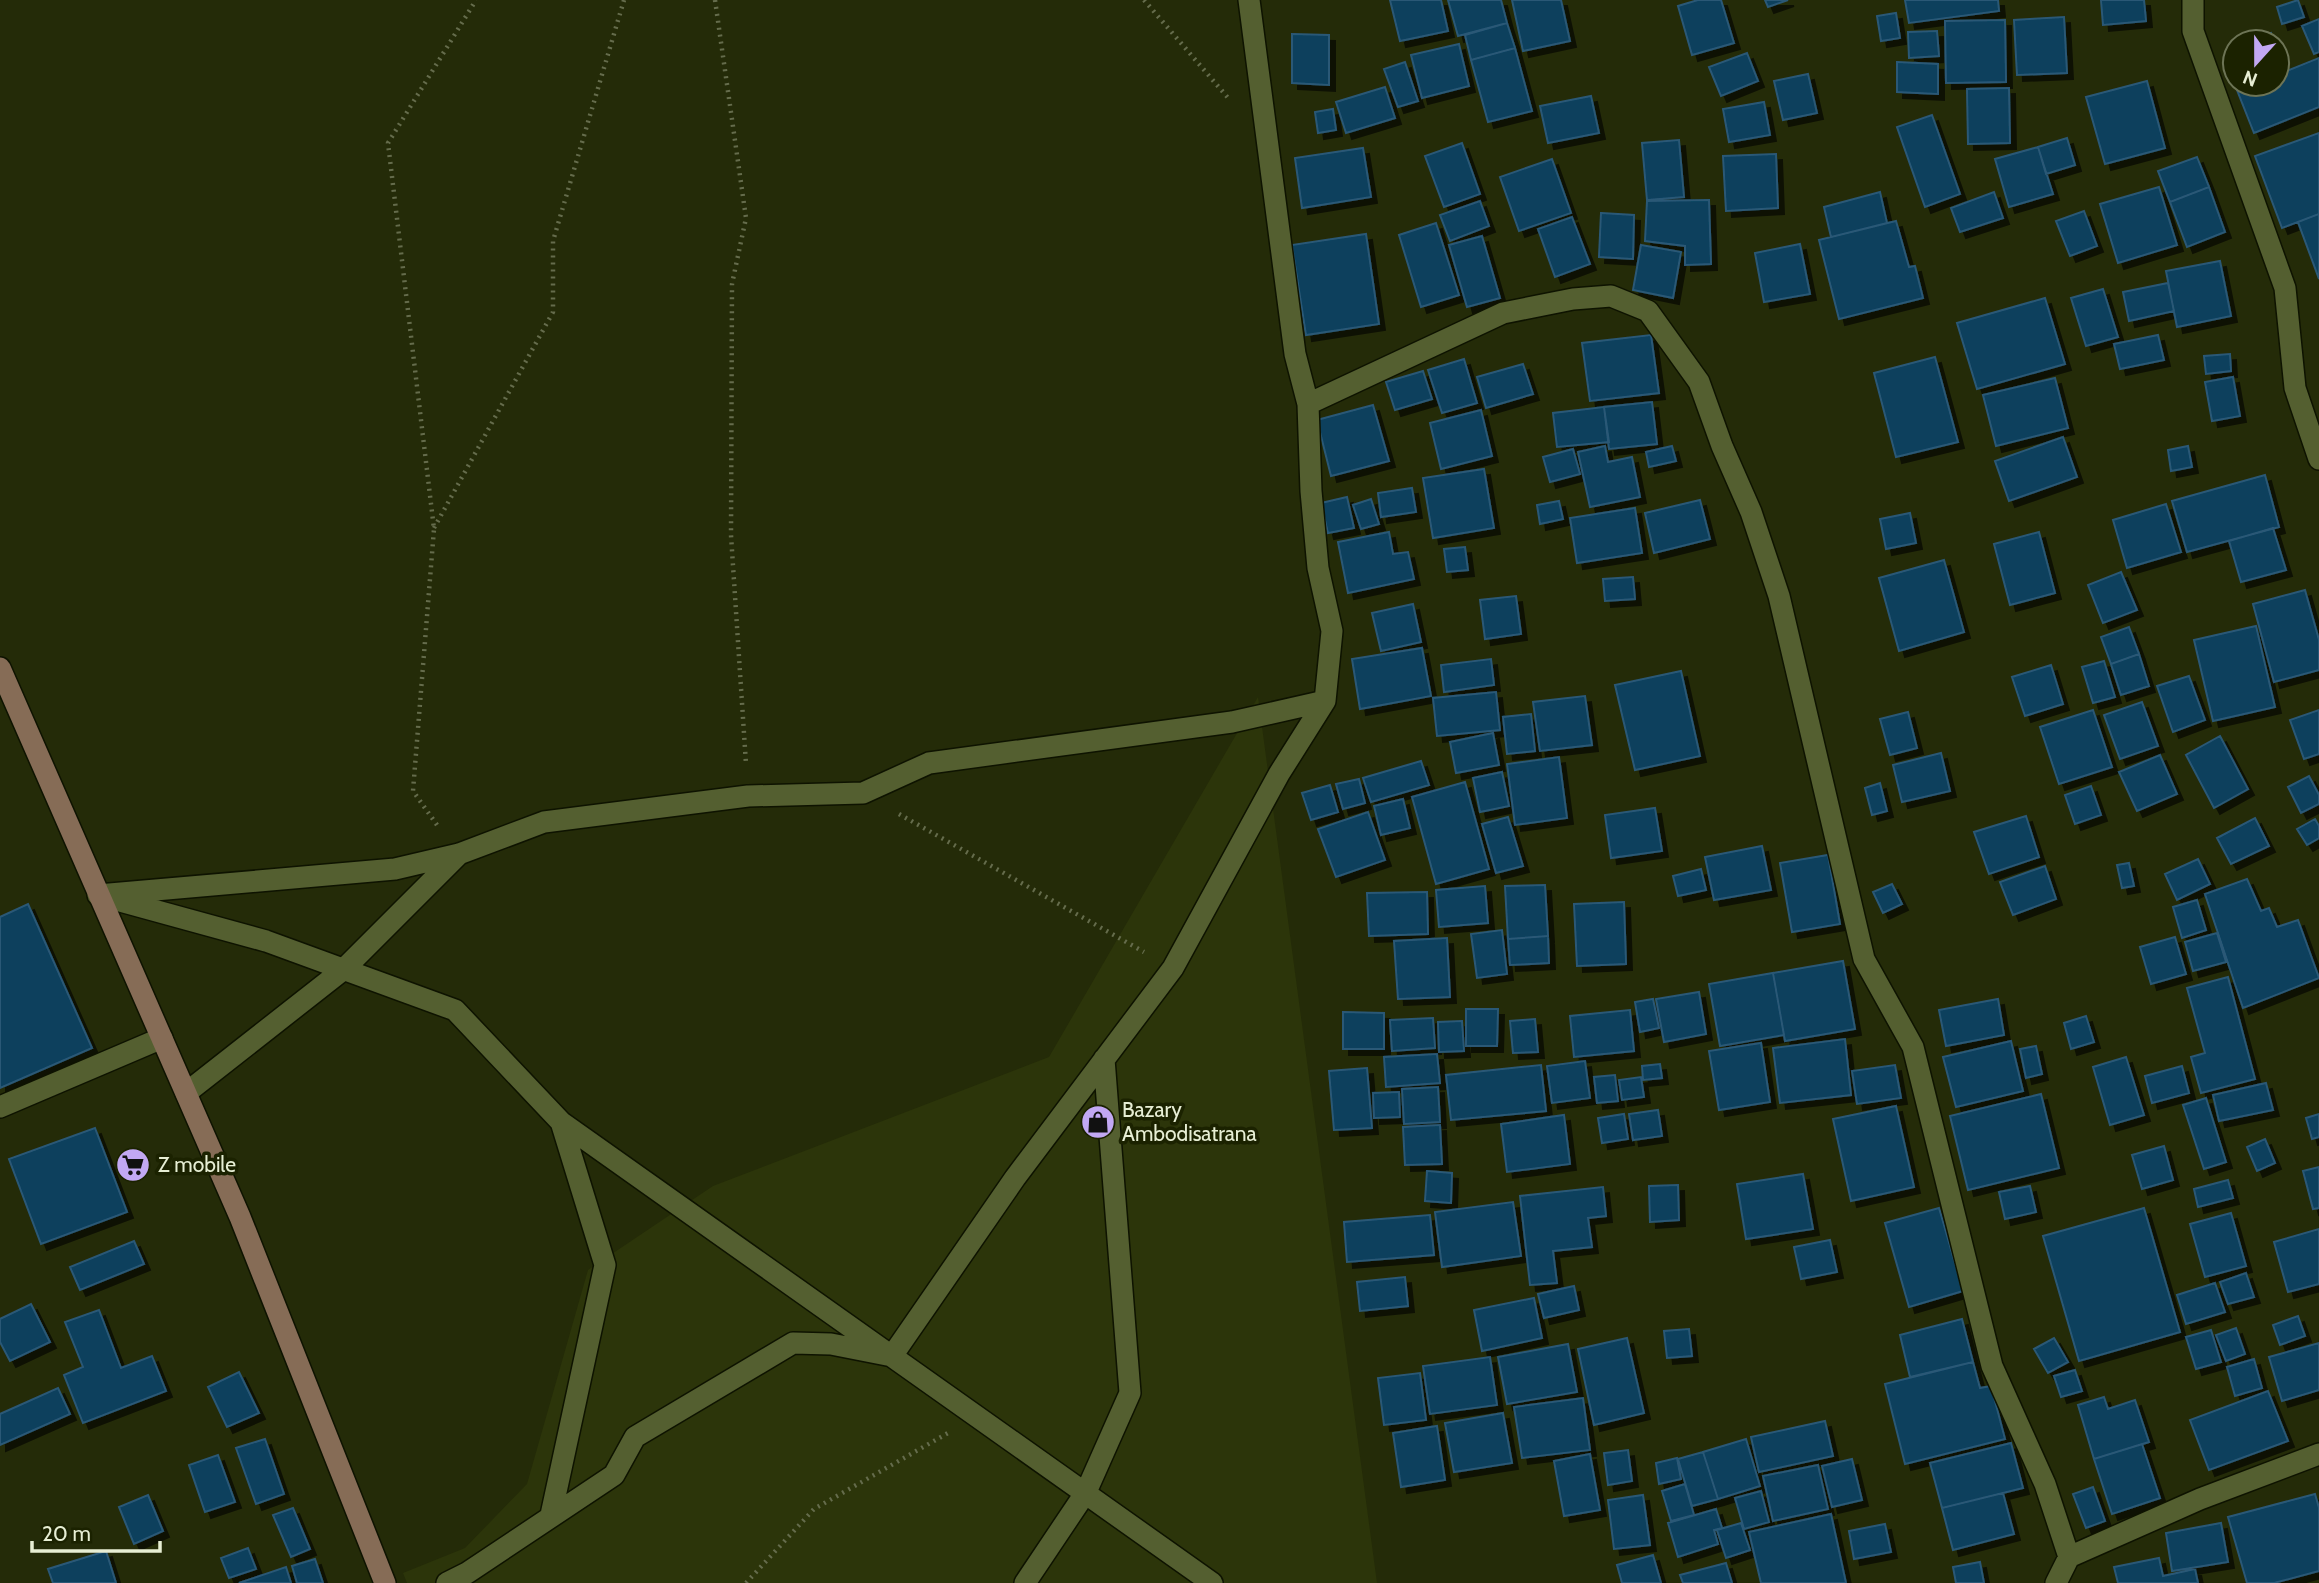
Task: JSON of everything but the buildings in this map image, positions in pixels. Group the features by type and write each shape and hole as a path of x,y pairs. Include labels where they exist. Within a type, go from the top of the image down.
{"main road":[{"path":"0,668 6,698 98,895 240,1217 385,1583"}],"street":[{"path":"892,1356 1015,1178 1173,968 1279,774 1325,701 1332,631 1318,568 1311,491 1308,404 1295,354 1249,0"},
{"path":"2193,0 2193,31 2285,288 2295,388 2319,459"},
{"path":"1308,404 1503,313 1573,299 1611,296 1648,311 1699,382 1722,446 1751,512 1779,596 1864,959 1913,1047 1992,1366 2045,1484 2069,1557"},
{"path":"98,895 395,869 459,854 544,822 748,796 863,793 929,763 1232,722 1325,701"},
{"path":"186,1093 344,969 459,854"},
{"path":"98,895 266,941 456,1010 561,1122 1212,1583"},
{"path":"0,1107 162,1038"},
{"path":"1025,1583 1086,1492 1130,1393 1104,1059"},
{"path":"551,1515 605,1265 561,1122"},
{"path":"447,1583 467,1573 614,1475 635,1437 793,1343 831,1344 892,1356"},
{"path":"2056,1583 2069,1557 2200,1499 2319,1454"}],"path":[{"path":"459,854 413,791 434,529 388,144 476,0"},
{"path":"434,529 553,312 553,241 624,0"},
{"path":"715,0 746,218 732,284 731,535 748,796"},
{"path":"1144,0 1233,104"},
{"path":"863,793 1173,968"},
{"path":"746,1583 814,1509 979,1416"}],"shaded area":[{"name":"Bazary Ambodisatrana","path":"1258,697 1377,1583 407,1583 403,1573 465,1548 527,1484 588,1270 713,1186 1049,1057"}],"place":[{"name":"Bazary Ambodisatrana","path":"1098,1122"},
{"name":"Z mobile","path":"133,1165"}]}
